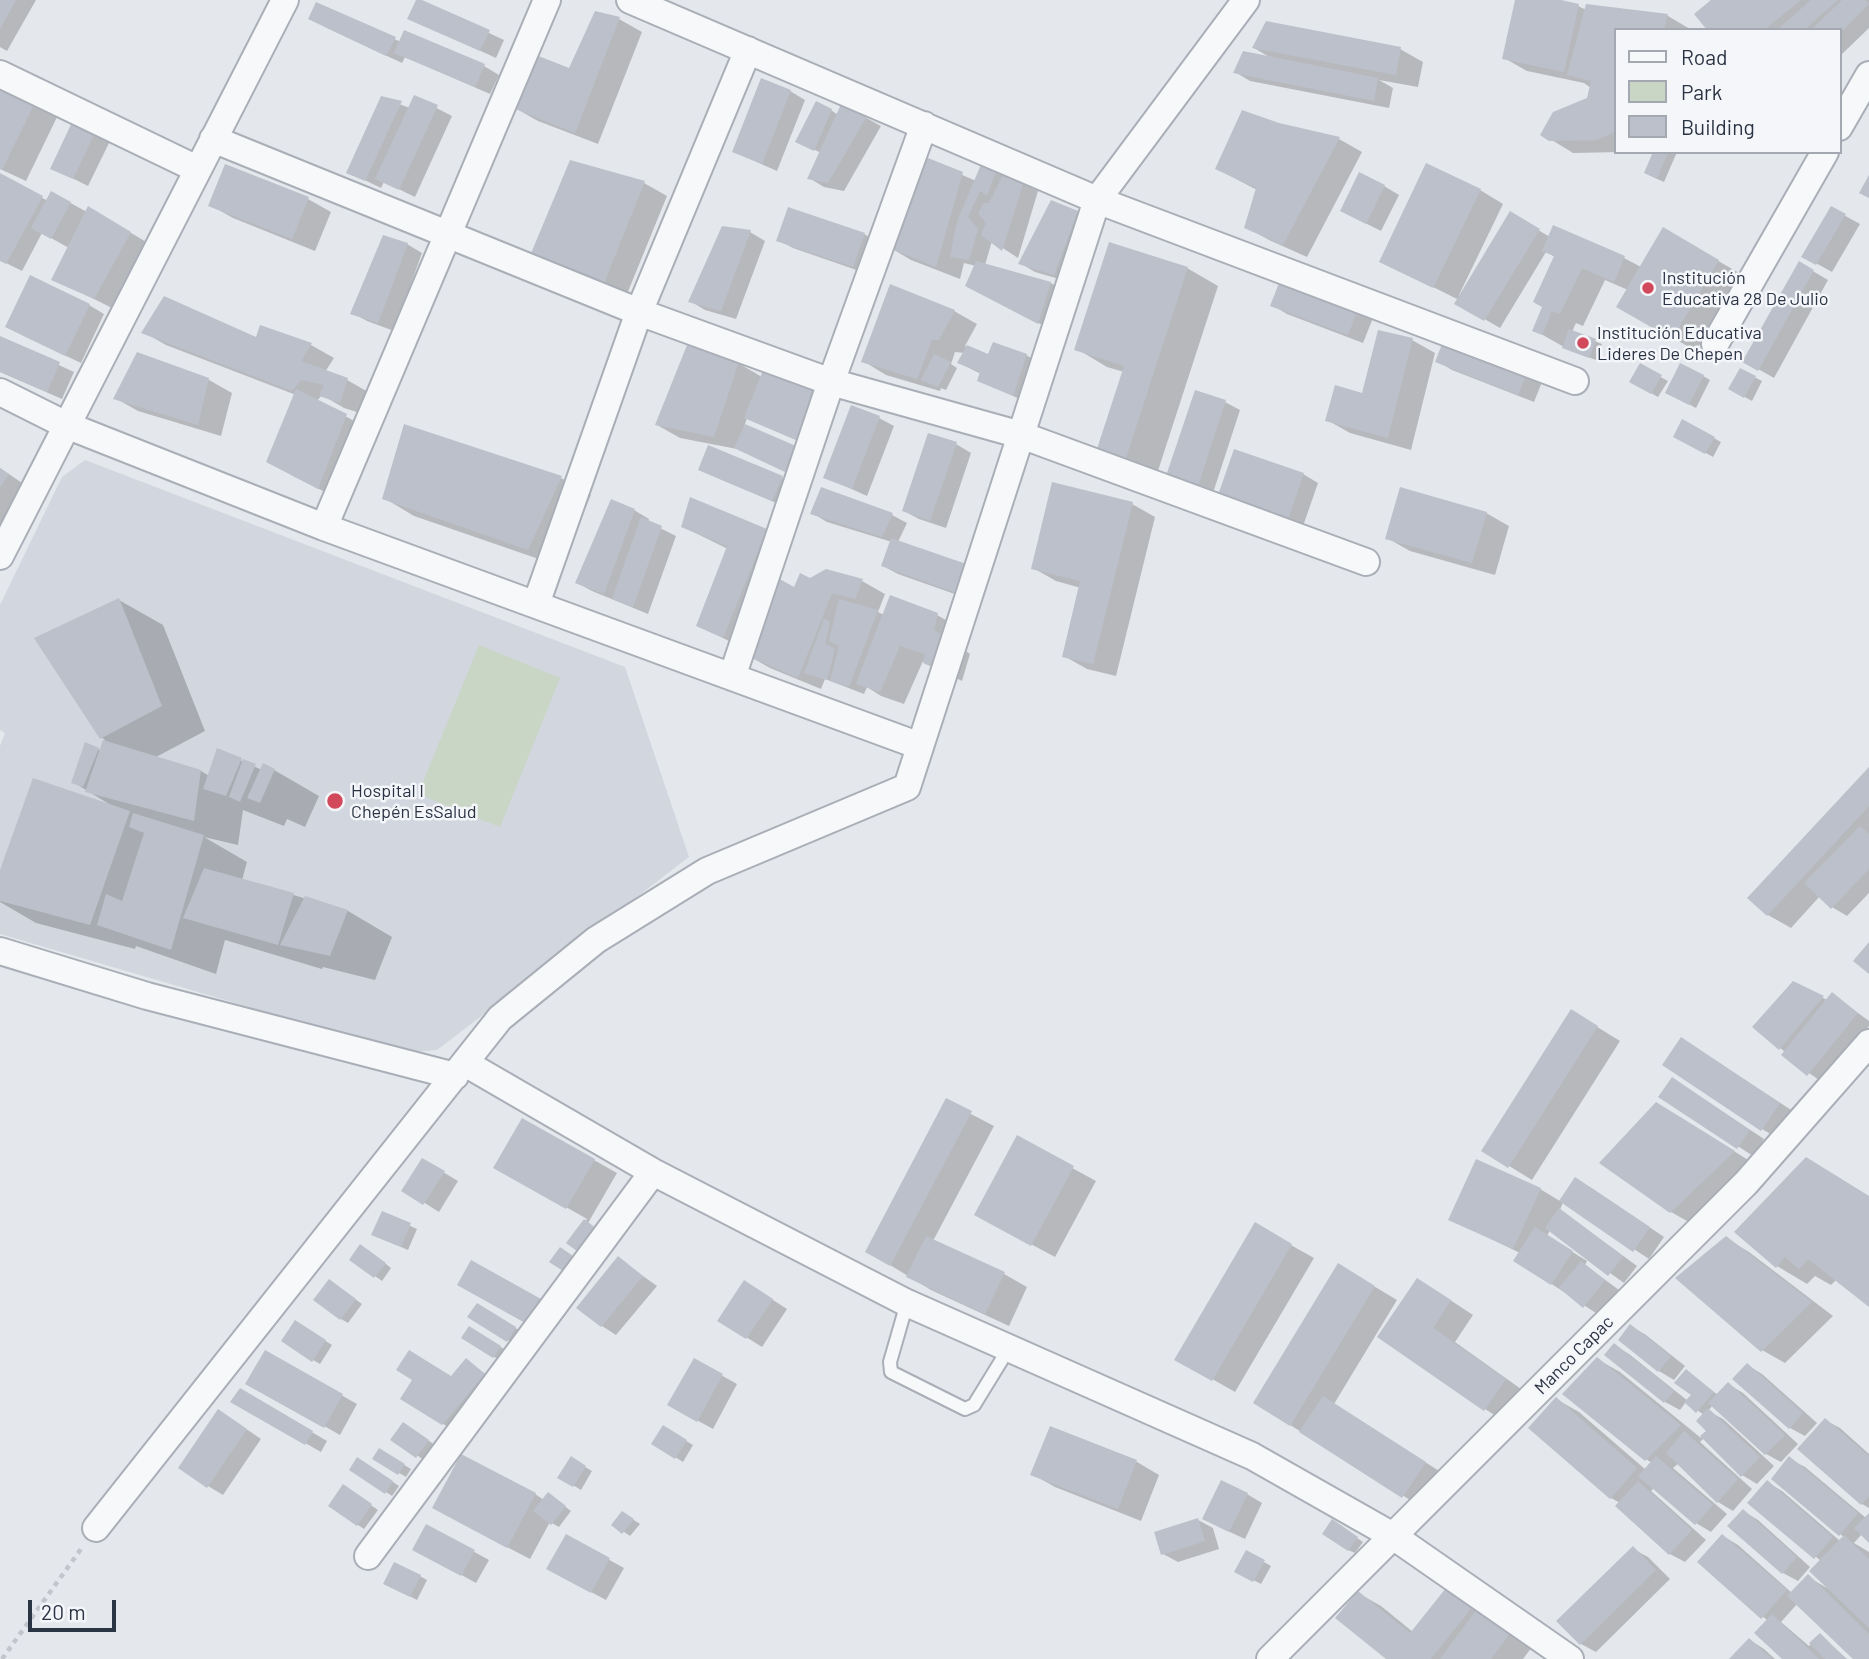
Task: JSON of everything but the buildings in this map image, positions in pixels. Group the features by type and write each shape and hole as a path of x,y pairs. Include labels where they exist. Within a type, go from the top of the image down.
{"street":[{"path":"0,556 285,0"},
{"path":"324,527 547,0"},
{"path":"630,0 1097,200 1575,382"},
{"path":"96,1528 500,1018 596,940 707,871 907,787 1097,200 1246,0"},
{"path":"536,604 639,312 748,50"},
{"path":"0,74 197,169"},
{"path":"1841,124 1869,75"},
{"path":"732,677 831,382 924,125"},
{"path":"212,139 639,312 831,382 1021,435 1366,562"},
{"path":"1715,344 1824,154"},
{"path":"0,392 66,425 324,527 920,746"},
{"path":"0,951 147,996 460,1070 907,1303 1252,1456 1393,1536 1570,1659"},
{"name":"Manco Capac","path":"1270,1659 1746,1182 1869,1043"},
{"path":"368,1556 653,1172"}],"lane":[{"path":"907,1303 890,1362 891,1372 965,1409 974,1405 1009,1348"}],"path":[{"path":"2,1659 96,1528"}],"shaded area":[{"name":"Hospital I Chepén EsSalud","path":"85,460 625,667 689,857 437,1050 406,1053 0,934 0,746 5,733 0,730 0,605 62,477"}],"green space":[{"path":"479,645 560,678 500,827 418,794"}],"place":[{"name":"Institución Educativa 28 De Julio","path":"1648,288"},
{"name":"Institución Educativa Lideres De Chepen","path":"1583,343"},
{"name":"Hospital I Chepén EsSalud","path":"335,801"}]}
